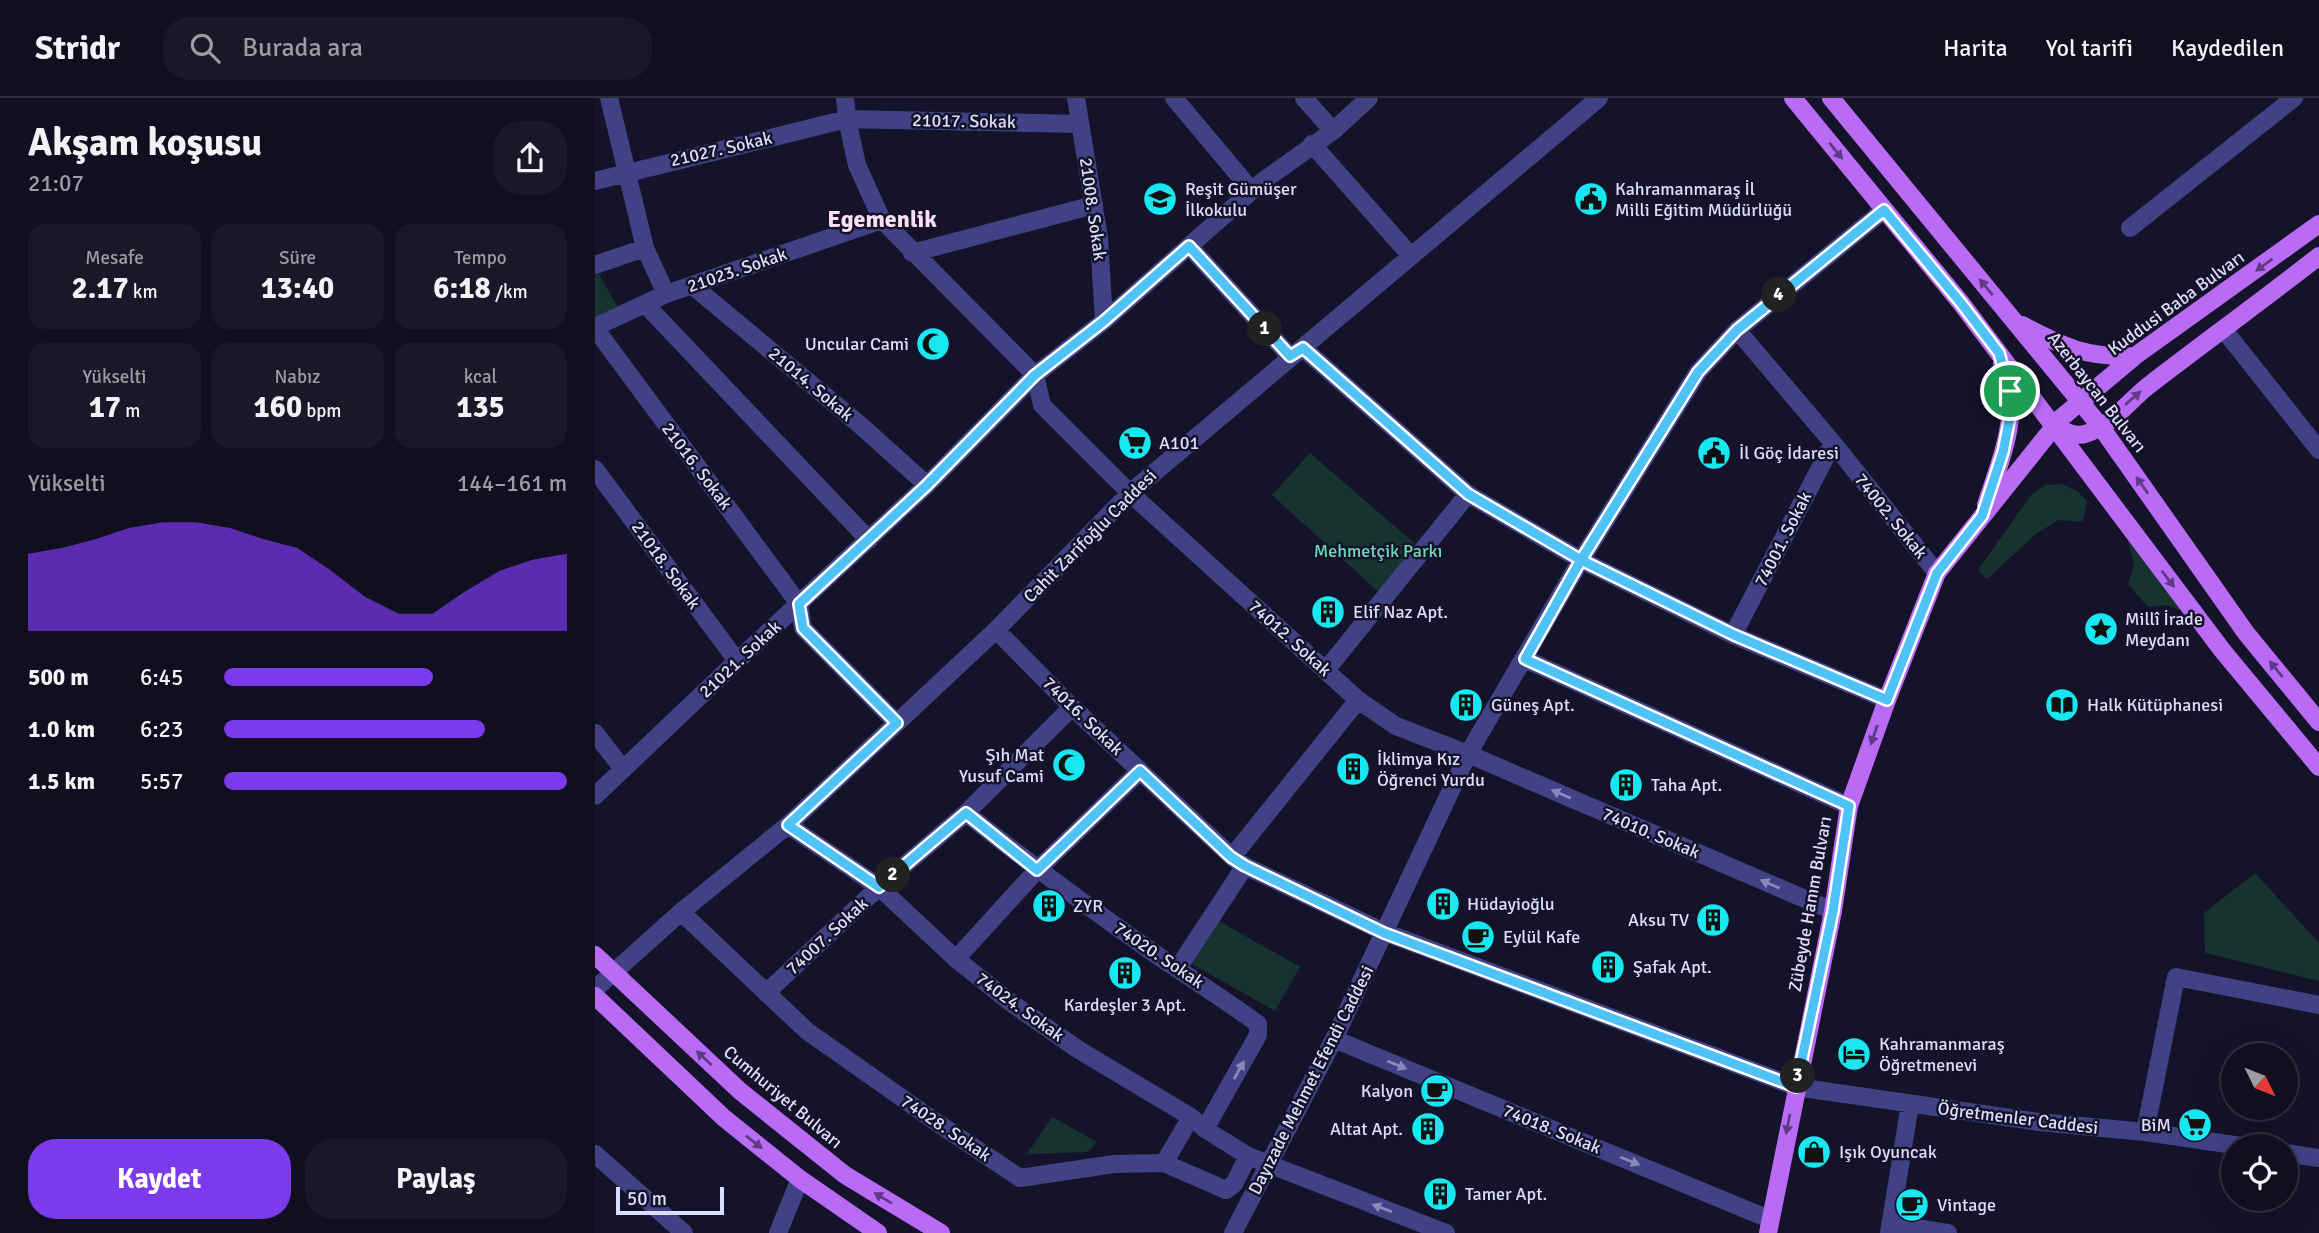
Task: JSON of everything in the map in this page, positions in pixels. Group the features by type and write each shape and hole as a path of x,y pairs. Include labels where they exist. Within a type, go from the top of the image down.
{"main road":[{"path":"1793,98 1961,303 2226,656 2319,767"},
{"name":"Azerbaycan Bulvarı","path":"1831,98 2101,426 2246,633 2319,722"},
{"name":"Kuddusi Baba Bulvarı","path":"2055,426 2135,356 2319,224"},
{"path":"2055,426 2083,435 2101,426 2147,387 2319,256"},
{"path":"2013,319 2075,351 2107,357 2135,356"},
{"path":"1982,516 2003,452 2010,417 2010,391 1999,353"},
{"name":"Zübeyde Hanım Bulvarı","path":"1769,1226 1833,911 1849,806 1937,573 2055,426"},
{"name":"Cumhuriyet Bulvarı","path":"595,955 740,1091 845,1175 941,1233"},
{"path":"595,996 724,1118 800,1179 878,1233"}],"street":[{"path":"609,98 645,248 666,294"},
{"path":"845,98 857,165 882,220 1035,375"},
{"name":"21008. Sokak","path":"1076,98 1099,238 1104,321"},
{"path":"1174,98 1252,191"},
{"path":"1304,98 1333,131"},
{"name":"21021. Sokak","path":"595,796 927,485 1035,375 1104,321 1252,191 1333,131 1369,98"},
{"name":"Cahit Zarifoğlu Caddesi","path":"595,989 681,912 788,825 996,630 1130,493 1599,98"},
{"path":"2130,228 2294,98"},
{"name":"21027. Sokak","path":"595,181 847,119"},
{"name":"21017. Sokak","path":"847,119 1080,124"},
{"path":"1312,145 1411,256"},
{"path":"912,253 1094,205"},
{"name":"Dayızade Mehmet Efendi Caddesi","path":"1233,1233 1334,1039 1468,754 1581,560 1698,372 1737,330 1884,210"},
{"name":"21023. Sokak","path":"595,327 666,294 882,220"},
{"path":"1189,246 1296,352 1468,494 1581,560 1734,635 1887,700"},
{"path":"595,265 645,248"},
{"name":"21014. Sokak","path":"693,286 859,424 927,485"},
{"path":"646,305 869,540"},
{"name":"21016. Sokak","path":"595,327 799,604 803,628 897,723"},
{"name":"74002. Sokak","path":"1737,330 1833,443 1937,573"},
{"path":"2224,330 2319,450"},
{"name":"74012. Sokak","path":"1035,375 1042,405 1130,493 1358,700 1396,726 1468,754"},
{"name":"74001. Sokak","path":"1734,635 1833,443"},
{"name":"21018. Sokak","path":"595,468 737,661"},
{"path":"1326,670 1468,494"},
{"name":"74016. Sokak","path":"996,630 1072,707 1238,861 1384,933 1796,1087"},
{"path":"1525,659 1849,806"},
{"path":"1178,968 1238,861 1358,700"},
{"name":"74007. Sokak","path":"766,993 879,887 966,813 1072,707"},
{"path":"595,733 623,769"},
{"name":"74010. Sokak","path":"1468,754 1833,911"},
{"path":"956,959 1037,870 1140,771"},
{"name":"74020. Sokak","path":"966,813 1037,870 1258,1024 1258,1035 1205,1129"},
{"name":"74024. Sokak","path":"788,825 879,887 956,959 1010,1002 1079,1050 1191,1117 1248,1156 1446,1233"},
{"name":"74028. Sokak","path":"681,912 807,1031 1020,1178 1114,1164 1164,1164 1226,1190 1234,1184 1248,1156"},
{"path":"2145,1132 2176,976 2319,1005"},
{"name":"74018. Sokak","path":"1334,1039 1769,1226"},
{"name":"Öğretmenler Caddesi","path":"1796,1087 2039,1122 2145,1132 2221,1143"},
{"path":"1910,1104 1889,1229 1948,1233"},
{"path":"1164,1164 1191,1117"},
{"path":"595,1154 684,1233"},
{"path":"2298,1155 2319,1158"},
{"path":"778,1233 800,1179"}],"green space":[{"path":"595,267 621,313 595,327"},
{"name":"Mehmetçik Parkı","path":"1310,453 1421,549 1383,596 1272,495"},
{"path":"2062,484 2077,491 2087,501 2083,522 2059,520 2037,533 1987,579 1978,570 2031,495 2045,485"},
{"path":"2127,536 2191,614 2166,605 2148,607 2128,584 2134,565"},
{"path":"2255,873 2319,943 2319,981 2205,953 2204,913"},
{"path":"1217,920 1300,967 1275,1011 1192,964"},
{"path":"1052,1117 1097,1142 1088,1152 1027,1154"}],"place":[{"name":"Reşit Gümüşer İlkokulu","path":"1160,199"},
{"name":"Kahramanmaraş İl Milli Eğitim Müdürlüğü","path":"1591,199"},
{"name":"Uncular Cami","path":"933,344"},
{"name":"A101","path":"1135,443"},
{"name":"İl Göç İdaresi","path":"1714,453"},
{"name":"Elif Naz Apt.","path":"1328,612"},
{"name":"Millî İrade Meydanı","path":"2101,629"},
{"name":"Güneş Apt.","path":"1466,705"},
{"name":"Halk Kütüphanesi","path":"2062,705"},
{"name":"Şıh Mat Yusuf Cami","path":"1069,765"},
{"name":"İklimya Kız Öğrenci Yurdu","path":"1353,769"},
{"name":"Taha Apt.","path":"1626,785"},
{"name":"Hüdayioğlu","path":"1443,904"},
{"name":"ZYR","path":"1049,906"},
{"name":"Aksu TV","path":"1713,920"},
{"name":"Eylül Kafe","path":"1478,937"},
{"name":"Şafak Apt.","path":"1608,967"},
{"name":"Kardeşler 3 Apt.","path":"1125,973"},
{"name":"Kahramanmaraş Öğretmenevi","path":"1854,1054"},
{"name":"Kalyon","path":"1437,1091"},
{"name":"BiM","path":"2195,1125"},
{"name":"Altat Apt.","path":"1428,1129"},
{"name":"Işık Oyuncak","path":"1814,1152"},
{"name":"Tamer Apt.","path":"1440,1194"},
{"name":"Vintage","path":"1912,1205"}],"district":[{"name":"Egemenlik","path":"882,219"}],"route":[{"path":"2010,391 1999,353 1884,210 1737,330 1698,372 1581,560 1525,659 1849,806 1833,911 1796,1087 1384,933 1231,857 1140,771 1037,870 966,813 879,887 788,825 897,723 803,628 799,604 927,485 1035,375 1104,321 1189,246 1290,356 1303,348 1468,494 1581,560 1734,635 1887,700 1937,573 1982,516 2003,452 2010,417 2010,391"}]}
